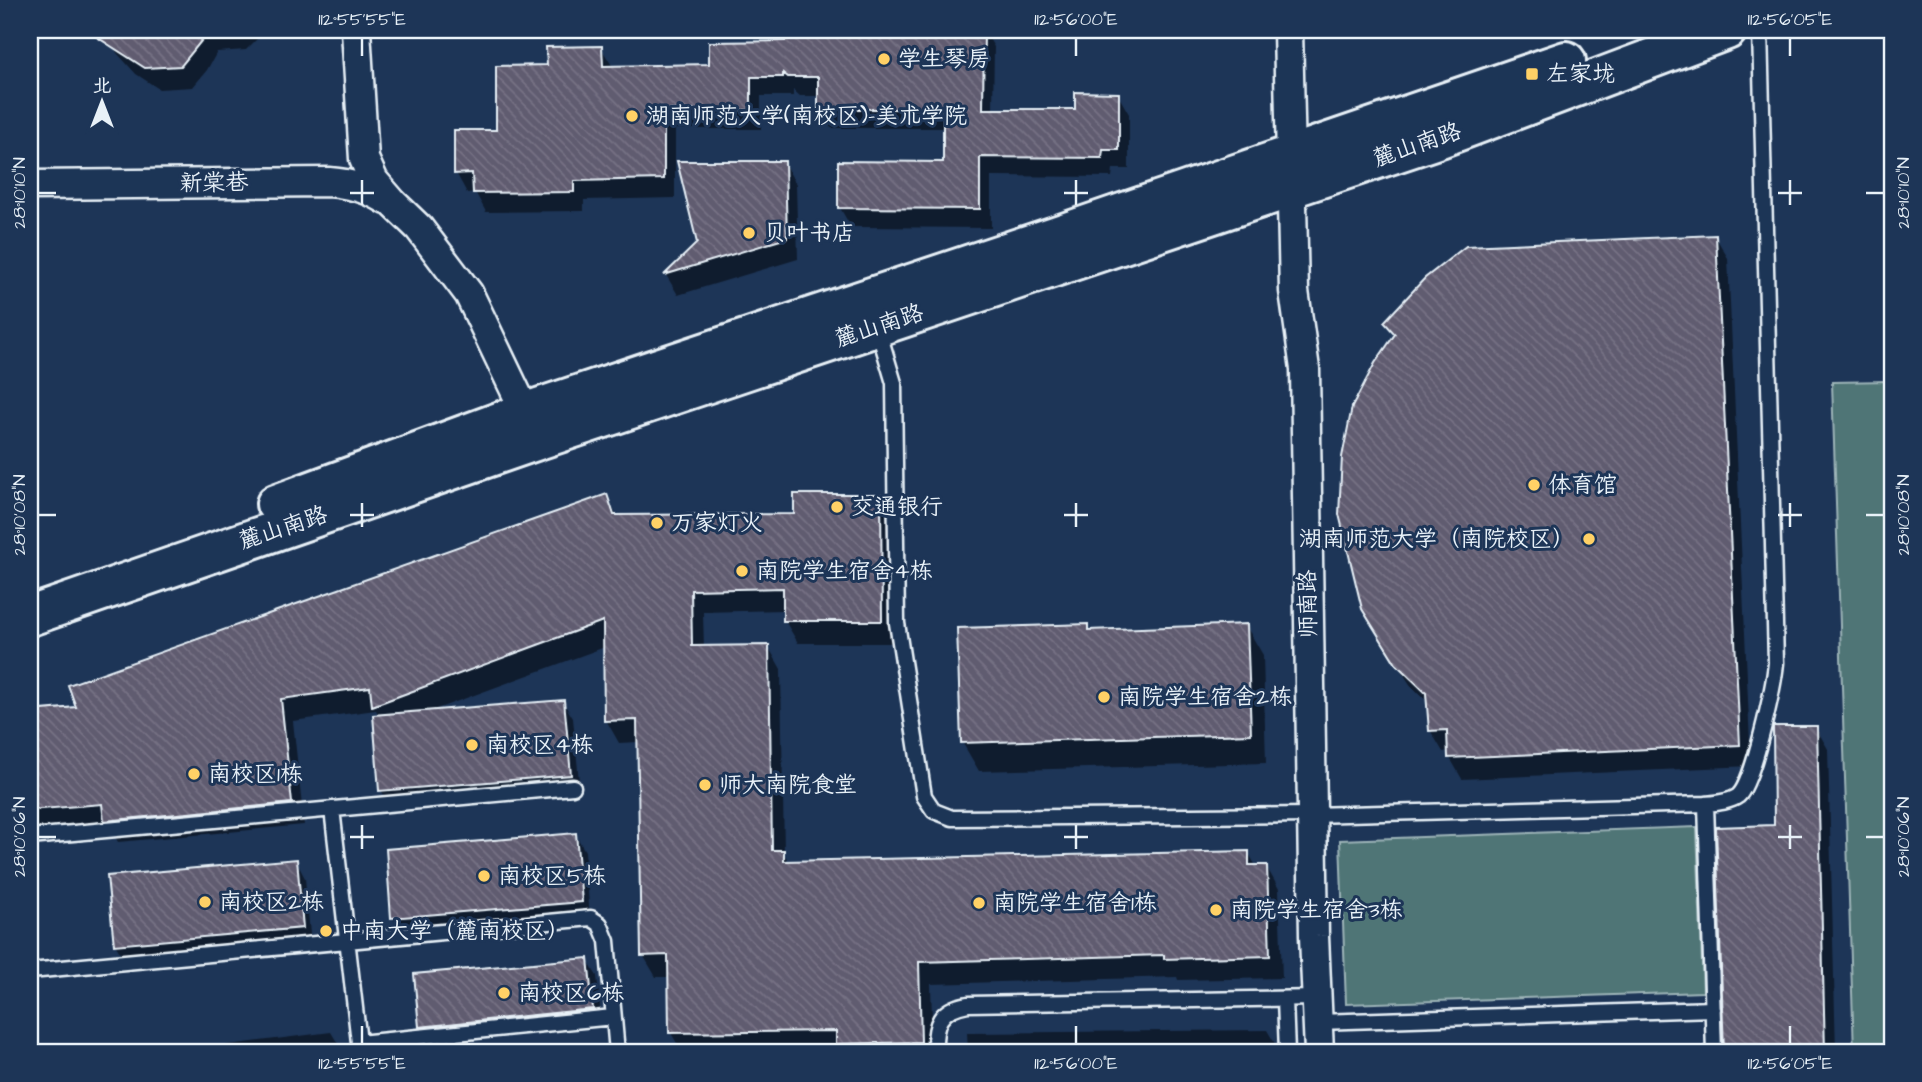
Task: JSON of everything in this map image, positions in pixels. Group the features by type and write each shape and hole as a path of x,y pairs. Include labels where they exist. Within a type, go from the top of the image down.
{"main road":[{"name":"麓山南路","path":"30,591 872,313 1292,171 1532,74 1650,30"},
{"name":"麓山南路","path":"1292,171 1440,138 1727,30"},
{"name":"麓山南路","path":"30,616 532,426"}],"street":[{"path":"356,30 364,159 374,181 419,228 469,294 532,426"},
{"name":"师南路","path":"1288,30 1294,291 1305,369 1312,815 1319,1052"},
{"name":"新棠巷","path":"30,185 328,182 353,184 393,203"}],"lane":[{"path":"872,313 894,383 897,623 924,796 933,811 952,818 1312,815 1723,802 1738,796 1748,781 1773,687 1776,663 1760,30"},
{"path":"30,838 573,787"},
{"path":"1706,804 1714,1052"},
{"path":"332,809 360,1047 613,1017"},
{"path":"30,971 591,918 600,924 607,940 617,1052"},
{"path":"935,1052 936,1029 942,1015 953,1007 968,1004 1285,999 1317,1010 1713,1009"},
{"path":"1285,999 1287,1052"}],"green space":[{"path":"1889,381 1890,409 1892,407 1892,1052 1854,1052 1832,382"},
{"path":"1697,827 1703,992 1346,1004 1340,840"}],"building":[{"path":"86,30 210,30 181,66 145,68"},
{"path":"785,30 984,30 983,109 1075,109 1075,92 1119,93 1119,150 1103,150 1102,158 980,157 980,209 838,208 838,161 943,162 943,109 818,109 818,77 788,77 783,73 783,77 751,77 751,110 664,110 664,179 574,181 574,192 473,193 472,173 454,174 454,130 496,130 496,66 547,65 546,47 602,46 603,66 709,64 709,42 785,41"},
{"path":"677,161 785,161 787,238 664,275 697,243"},
{"name":"体育馆","path":"1716,235 1740,745 1448,758 1447,730 1429,731 1426,693 1396,664 1362,609 1339,514 1342,457 1352,407 1375,363 1395,334 1384,322 1425,278 1466,246"},
{"path":"607,494 614,515 794,514 794,494 881,494 882,621 783,621 783,588 691,590 692,646 769,645 772,850 784,850 784,861 1249,851 1249,865 1267,865 1270,956 1164,959 1164,955 919,962 921,1042 836,1044 836,1031 669,1033 668,955 641,956 637,720 604,721 603,621 372,706 370,687 281,699 292,803 104,821 102,804 30,810 30,711 76,707 68,685"},
{"name":"南院学生宿舍2栋","path":"1088,624 1088,630 1247,624 1251,734 961,743 957,628"},
{"name":"南校区4栋","path":"564,700 571,775 379,791 373,715"},
{"path":"1773,726 1817,726 1825,1052 1724,1052 1716,827 1774,825"},
{"name":"南校区5栋","path":"576,833 582,902 391,918 386,849"},
{"name":"南校区2栋","path":"297,859 303,928 114,945 107,876"},
{"name":"南校区6栋","path":"588,958 593,1009 419,1027 414,974"}],"place":[{"name":"学生琴房","path":"884,59"},
{"name":"左家垅","path":"1532,74"},
{"name":"湖南师范大学(南校区)-美术学院","path":"632,116"},
{"name":"贝叶书店","path":"749,233"},
{"name":"体育馆","path":"1534,485"},
{"name":"交通银行","path":"837,507"},
{"name":"万家灯火","path":"657,523"},
{"name":"湖南师范大学（南院校区）","path":"1589,539"},
{"name":"南院学生宿舍4栋","path":"742,571"},
{"name":"南院学生宿舍2栋","path":"1104,697"},
{"name":"南校区4栋","path":"472,745"},
{"name":"南校区1栋","path":"194,774"},
{"name":"师大南院食堂","path":"705,785"},
{"name":"南校区5栋","path":"484,876"},
{"name":"南校区2栋","path":"205,902"},
{"name":"南院学生宿舍1栋","path":"979,903"},
{"name":"南院学生宿舍3栋","path":"1216,910"},
{"name":"中南大学（麓南校区）","path":"326,931"},
{"name":"南校区6栋","path":"504,993"}]}
